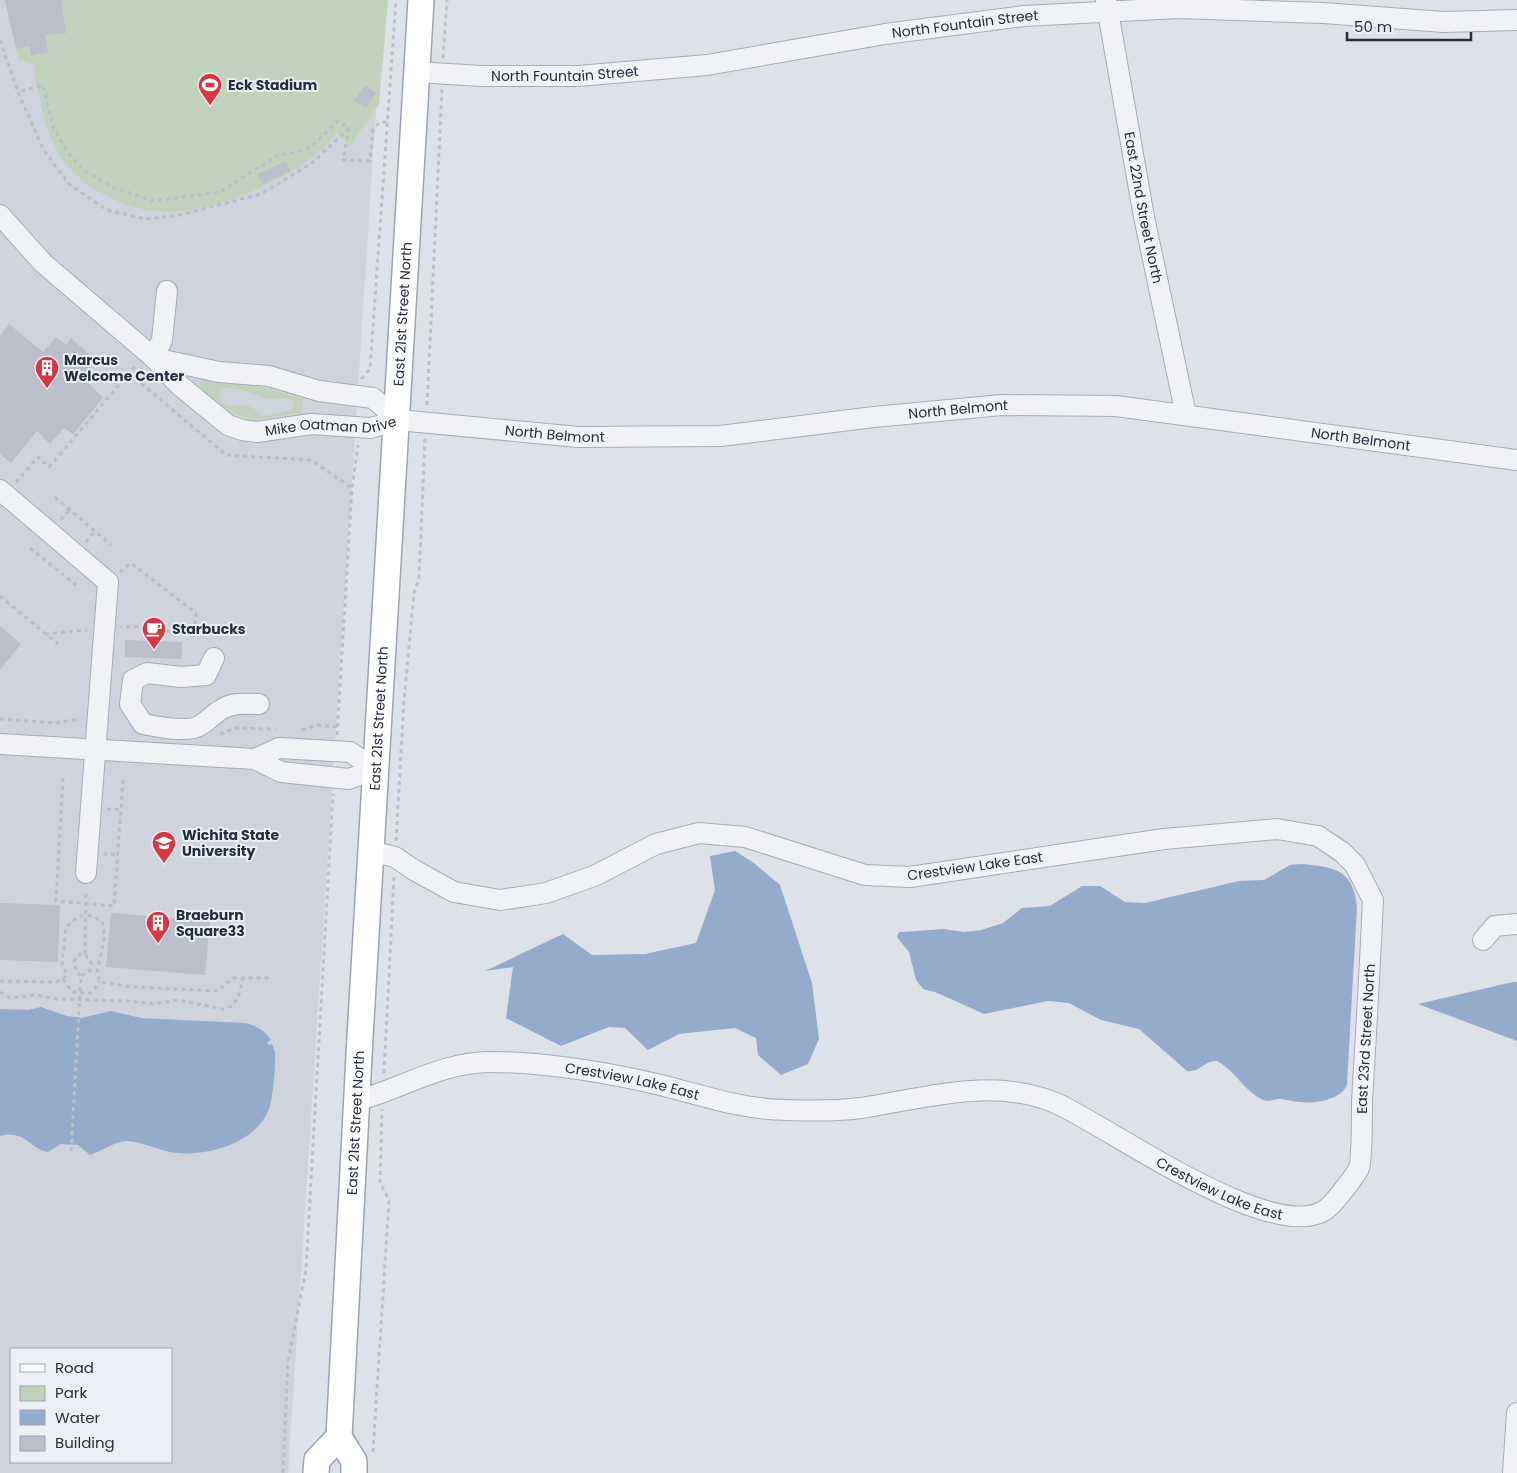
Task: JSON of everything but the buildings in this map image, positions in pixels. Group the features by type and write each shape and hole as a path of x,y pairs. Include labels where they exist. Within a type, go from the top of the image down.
{"main road":[{"name":"East 21st Street North","path":"339,1437 356,1101 398,420 421,0"},
{"path":"316,1473 317,1460 339,1437 354,1461 354,1473"}],"street":[{"name":"North Fountain Street","path":"417,72 578,76 707,65 884,34 1107,6 1323,13 1444,22 1517,20"},
{"name":"East 22nd Street North","path":"1107,6 1144,218 1186,415"},
{"name":"Mike Oatman Drive","path":"0,215 43,263 154,358 178,384 228,425 242,430 261,432 311,424 371,428 398,420"},
{"path":"154,358 162,340 167,291"},
{"name":"Mike Oatman Drive","path":"154,358 219,372 269,376 311,389 357,385 398,420"},
{"name":"North Belmont","path":"398,420 578,437 720,436 874,417 1002,405 1116,406 1517,460"},
{"path":"2,492 108,582 86,873"},
{"path":"214,658 206,675 181,678 148,673 133,680 130,704 143,724 159,727 195,728 223,708 238,703 259,704"},
{"path":"0,744 255,759 280,772 349,779 375,769"},
{"path":"255,759 279,748 350,752 375,769"},
{"name":"Crestview Lake East","path":"371,851 395,857 454,892 500,900 546,893 594,876 656,844 699,833 745,837 865,875 910,877 1164,839 1277,829 1318,836 1342,852 1355,865"},
{"name":"East 23rd Street North","path":"1330,1207 1359,1168 1373,900 1355,865"},
{"path":"1483,940 1495,926 1517,924"},
{"name":"Crestview Lake East","path":"356,1101 383,1094 428,1074 454,1066 489,1062 554,1067 643,1081 707,1098 784,1110 857,1108 974,1089 1017,1092 1058,1104 1180,1174 1233,1199 1297,1216 1314,1216 1330,1207"},
{"path":"1513,1473 1517,1413"}],"path":[{"path":"357,385 370,369 396,0"},
{"path":"372,1456 390,1200 380,1183 395,857 404,700 414,593 419,578 447,0"},
{"path":"0,40 18,92 43,149 68,184 107,210 145,219 180,215 261,194 312,163 349,128"},
{"path":"18,92 43,84 54,129 75,160 86,171 112,187 153,201 220,192 278,155 298,152 311,146 338,121 349,128"},
{"path":"349,128 343,160 370,161 373,129 380,122 387,122"},
{"path":"2,492 38,457 49,466 136,365 129,359"},
{"path":"336,752 352,488 358,441 357,428"},
{"path":"55,497 111,545"},
{"path":"30,548 76,585"},
{"path":"45,634 141,626 194,636 196,613 131,563 108,582"},
{"path":"0,596 58,644"},
{"path":"63,778 56,901 114,906 123,780"},
{"path":"283,1473 288,1362 306,1269 334,778"},
{"path":"81,976 89,972 92,964 85,954 86,873"},
{"path":"0,981 56,982 63,979 67,976 62,963 66,926 78,916 91,915 102,921 104,940 97,973 100,982"},
{"path":"71,1152 81,976 76,971 74,961 78,956 85,954"},
{"path":"100,982 134,987 218,991 233,978 269,978"},
{"path":"0,992 10,998 35,995 56,999 128,1000 154,1004 178,1000 223,1009 232,1006 238,998 243,978"},
{"path":"63,979 72,992 90,993 100,982"}],"shaded area":[{"name":"Wichita State University","path":"0,0 383,0 288,1473 0,1473"}],"green space":[{"name":"Eck Stadium","path":"5,0 388,0 379,104 350,146 337,133 322,149 304,163 258,189 210,206 186,210 165,212 138,208 112,199 99,192 77,176 60,155 53,143 44,118 33,64 19,60"},
{"path":"204,380 268,388 303,399 302,413 264,419 244,418 224,407 203,390 200,382","holes":["234,387 268,399 285,398 293,401 294,406 291,410 263,416 249,405 229,406 222,402 219,393 224,388"]}],"water":[{"path":"735,851 754,863 780,885 812,983 819,1039 808,1064 781,1075 758,1055 756,1038 735,1028 679,1034 648,1050 625,1028 609,1027 561,1046 506,1018 513,967 485,971 563,934 592,955 645,954 696,943 715,890 710,856"},
{"path":"1301,864 1324,867 1340,872 1351,885 1357,907 1347,1084 1340,1094 1327,1100 1297,1102 1280,1099 1264,1100 1249,1091 1229,1069 1217,1061 1209,1062 1195,1070 1187,1071 1139,1029 1101,1020 1069,1003 1048,1001 984,1014 935,992 923,989 916,980 909,952 897,937 899,932 943,929 964,932 981,930 1003,923 1022,908 1050,906 1082,886 1100,886 1125,902 1145,903 1239,881 1264,880 1290,865"},
{"path":"1513,982 1517,982 1517,1041 1418,1004"},
{"path":"41,1007 67,1016 82,1018 111,1011 141,1018 245,1023 257,1027 271,1040 267,1042 269,1045 272,1044 275,1052 274,1080 269,1109 263,1120 243,1138 231,1144 204,1152 178,1153 126,1141 90,1155 78,1145 61,1144 48,1152 15,1135 0,1136 0,1009 28,1010"}],"place":[{"name":"Eck Stadium","path":"210,106"},
{"name":"Marcus Welcome Center","path":"47,389"},
{"name":"Starbucks","path":"154,650"},
{"name":"Wichita State University","path":"164,864"},
{"name":"Braeburn Square33","path":"158,944"}]}
